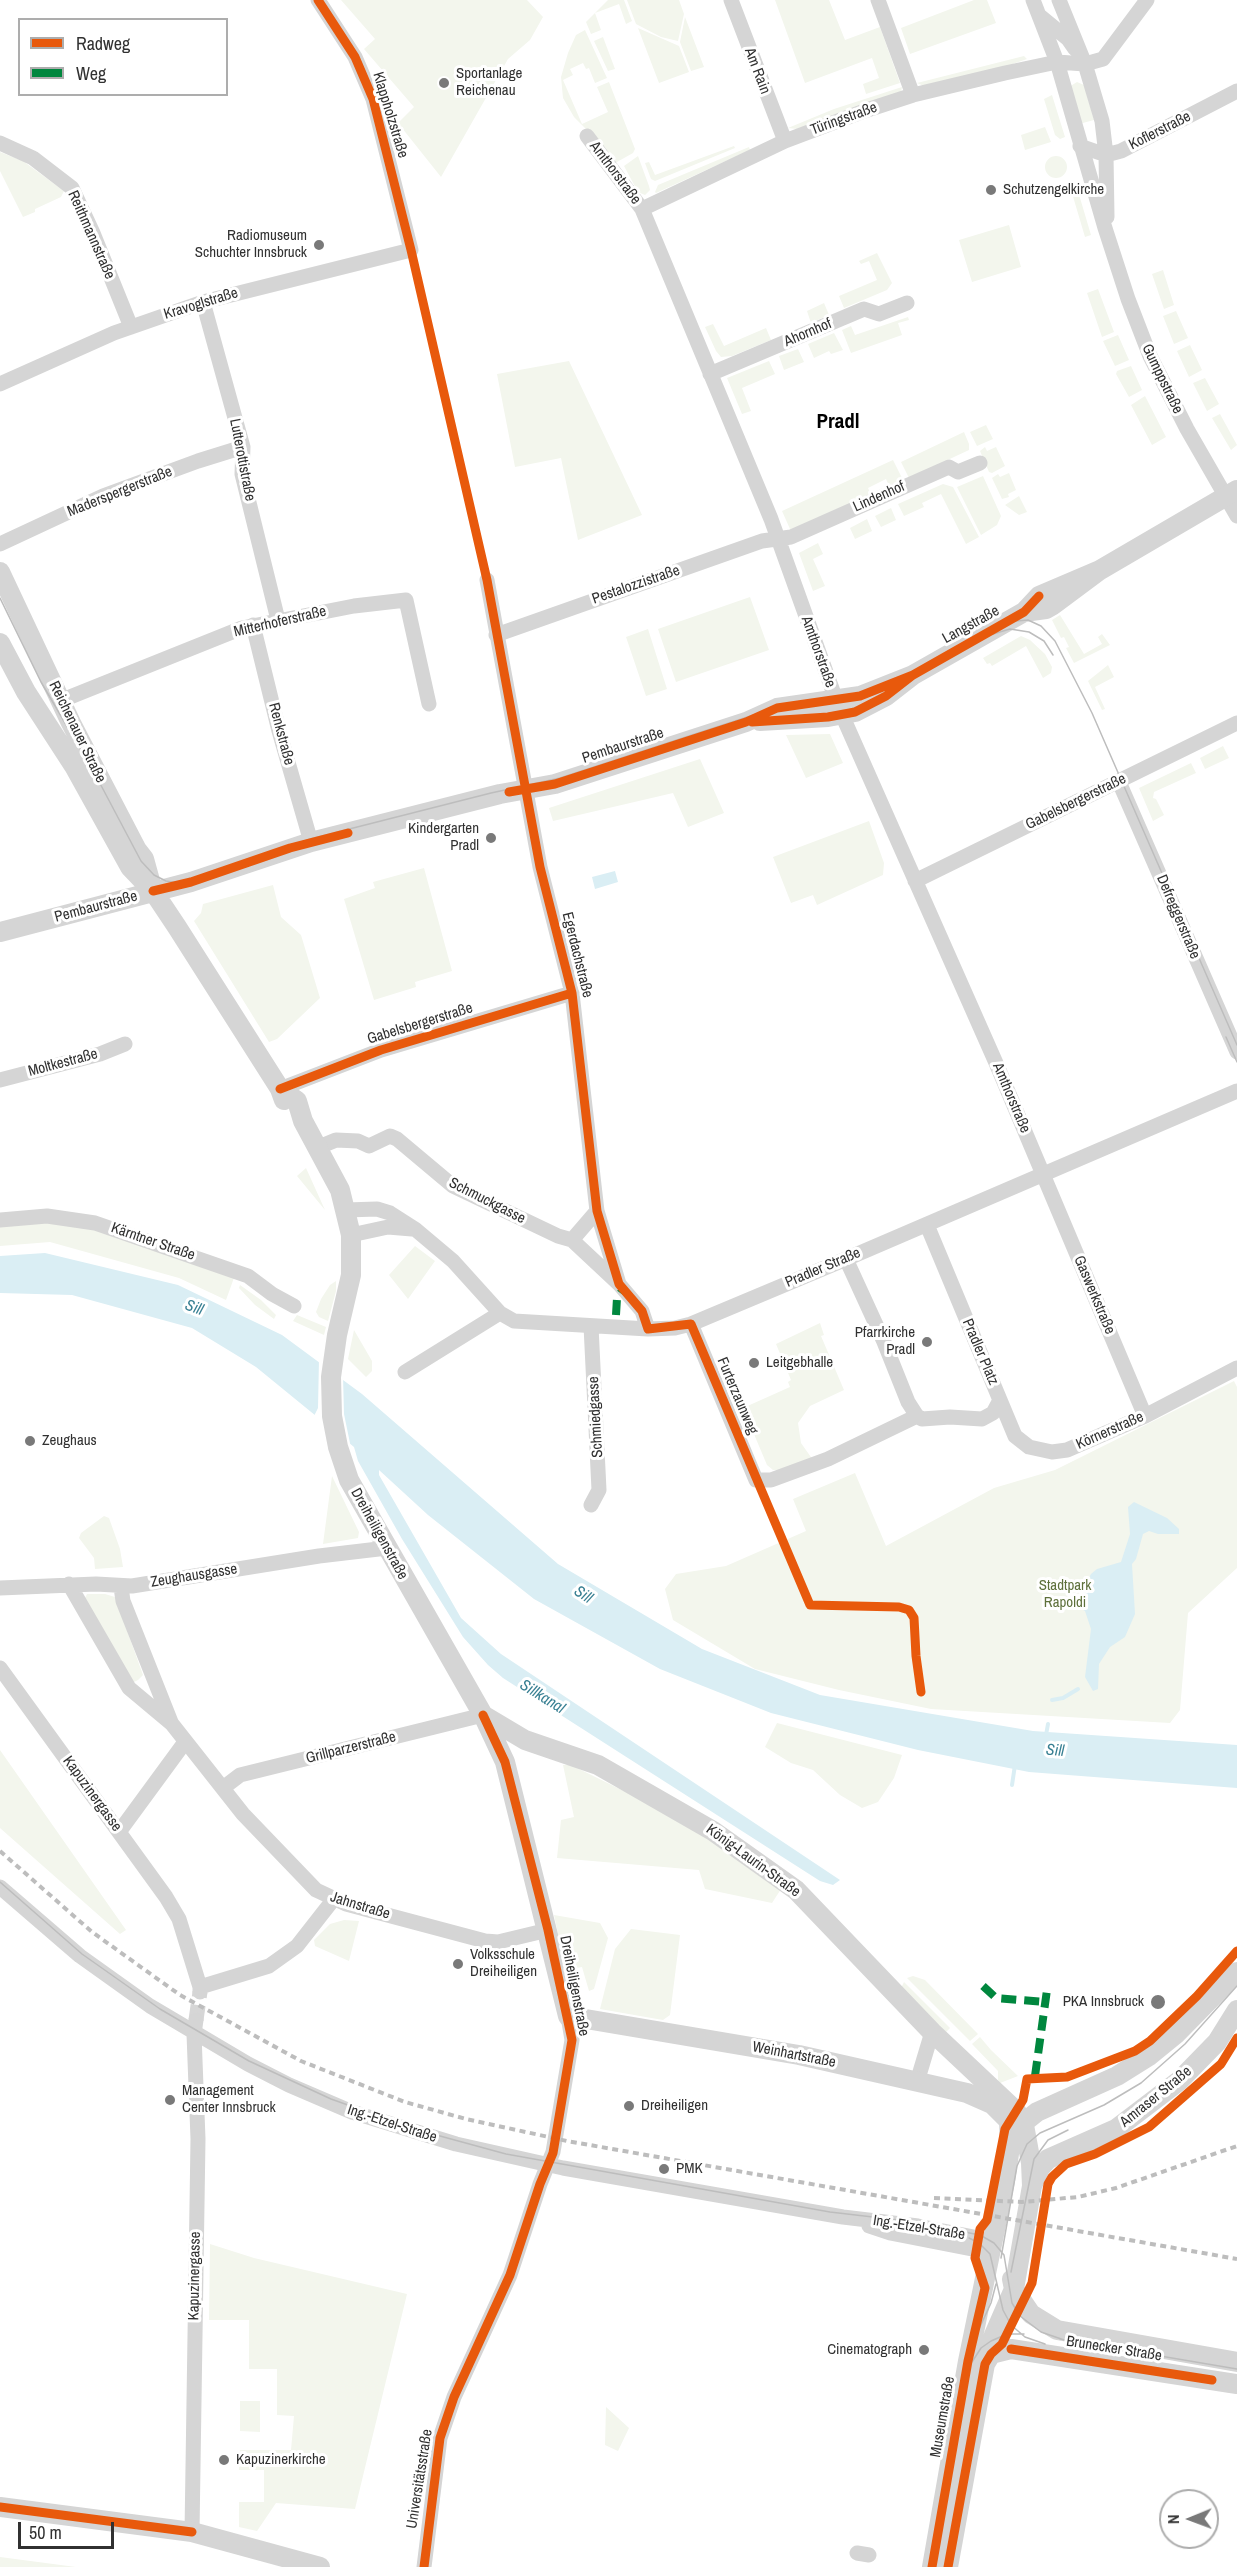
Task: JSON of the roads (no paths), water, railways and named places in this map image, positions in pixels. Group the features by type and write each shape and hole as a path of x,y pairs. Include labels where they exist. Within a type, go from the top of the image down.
{"street":[{"name":"Klappholzstraße","path":"318,0 354,57 373,99 411,250"},
{"name":"Am Rain","path":"731,0 784,141"},
{"path":"878,0 913,95"},
{"name":"Gumppstraße","path":"1033,0 1057,62 1080,146 1128,299 1150,356 1174,405 1231,493 1237,516"},
{"name":"Gumppstraße","path":"1059,0 1085,64 1098,106 1106,154 1107,232"},
{"path":"1057,62 1085,64 1103,59 1146,0"},
{"name":"Gumppstraße","path":"1039,15 1068,39 1085,64"},
{"name":"Türingstraße","path":"642,209 784,141 829,123 913,95 1057,62"},
{"name":"Koflerstraße","path":"1106,154 1125,149 1237,91"},
{"name":"Amthorstraße","path":"587,136 642,209 777,539 839,708 1043,1174"},
{"name":"Reithmannstraße","path":"0,143 33,158 72,188 93,233 130,327"},
{"path":"1080,146 1106,154"},
{"name":"Kravoglstraße","path":"0,384 130,327 203,302 411,250"},
{"name":"Lutterottistraße","path":"203,302 243,447 242,474 278,620"},
{"name":"Ahornhof","path":"710,374 864,309 879,314 907,303"},
{"name":"Maderspergerstraße","path":"0,544 104,496 243,447"},
{"name":"Lindenhof","path":"777,539 791,537 943,469 949,467 958,472 980,463"},
{"name":"Langstraße","path":"839,708 860,696 913,675 1024,612 1046,592 1100,570 1231,493"},
{"name":"Pestalozzistraße","path":"496,635 762,541 777,539"},
{"name":"Reichenauer Straße","path":"0,572 60,701 137,850 144,859 153,891"},
{"name":"Egerdachstraße","path":"487,580 540,867 572,993 597,1211 619,1284 642,1311 648,1329"},
{"name":"Mitterhoferstraße","path":"60,701 253,625 381,601 406,600 429,704"},
{"name":"Renkstraße","path":"253,625 279,731 311,842"},
{"name":"Reichenauer Straße","path":"0,643 26,692 74,766 130,867 153,891 280,1089 287,1107 303,1122 340,1190 351,1235 351,1275 337,1335"},
{"name":"Pembaurstraße","path":"0,932 191,882 311,842 500,794 555,784 746,722 761,714 790,705 839,708"},
{"name":"Gabelsbergerstraße","path":"915,881 1237,723"},
{"name":"Defreggerstraße","path":"1119,782 1237,1052"},
{"name":"Gabelsbergerstraße","path":"280,1089 381,1050 572,993"},
{"name":"Moltkestraße","path":"0,1080 100,1054 125,1044"},
{"name":"Pradler Straße","path":"500,1313 519,1322 648,1329 691,1324 1237,1091"},
{"name":"Schmuckgasse","path":"318,1147 336,1140 358,1141 369,1146 390,1136 397,1139 453,1186 558,1236 572,1240 619,1284"},
{"name":"Gaswerkstraße","path":"1043,1174 1145,1416"},
{"path":"346,1210 377,1209 390,1213 416,1229 449,1256 500,1313 405,1372"},
{"path":"572,1240 597,1211"},
{"name":"Kärntner Straße","path":"0,1220 47,1216 94,1223 248,1275 272,1294 294,1306"},
{"name":"Pradler Platz","path":"917,1416 922,1419 951,1417 982,1419 993,1413 1000,1400 927,1225"},
{"path":"351,1235 388,1227 416,1229"},
{"path":"846,1259 884,1342 908,1402 917,1416"},
{"name":"Furterzaunweg","path":"691,1324 756,1480 771,1480 828,1459 917,1416"},
{"name":"Schmiedgasse","path":"591,1326 599,1490 591,1505"},
{"name":"Dreiheiligenstraße","path":"337,1335 330,1389 338,1447 349,1480 483,1715 505,1762 548,1930 572,2040 549,2165 540,2184 510,2276 484,2331"},
{"name":"Körnerstraße","path":"1000,1400 1015,1436 1029,1447 1052,1452 1067,1450 1145,1416 1237,1368"},
{"name":"Zeughausgasse","path":"0,1588 69,1584 121,1587 387,1548"},
{"name":"Jahnstraße","path":"69,1584 129,1688 172,1725 243,1814 306,1882 333,1900 485,1941 498,1942 548,1930"},
{"name":"Jahnstraße","path":"121,1587 123,1601 172,1725"},
{"name":"Kapuzinergasse","path":"0,1668 166,1898 179,1919 200,1989 262,1969 297,1946 333,1900"},
{"name":"König-Laurin-Straße","path":"483,1715 525,1740 598,1765 713,1831 796,1890 1016,2119"},
{"name":"Grillparzerstraße","path":"223,1788 240,1775 483,1715"},
{"path":"505,1762 507,1749 525,1740"},
{"path":"119,1832 185,1742"},
{"name":"Ing.-Etzel-Straße","path":"0,1887 80,1956 141,2000 195,2027 290,2085 352,2112 456,2144 549,2165 843,2217 918,2226 994,2241"},
{"path":"948,2567 985,2364 994,2335 1014,2289 1032,2186 1031,2163 1016,2119 1033,2115 1117,2076 1149,2056 1176,2034 1237,1972"},
{"name":"Amraser Straße","path":"1032,2186 1048,2160 1116,2129 1179,2081 1217,2042 1237,2010"},
{"name":"Weinhartstraße","path":"568,2016 790,2053 967,2093 992,2104 1016,2119"},
{"name":"Kapuzinergasse","path":"192,2532 198,2139 195,2027"},
{"path":"917,2082 932,2032"},
{"name":"Museumstraße","path":"932,2567 968,2361 994,2241 1016,2119"},
{"name":"Ing.-Etzel-Straße","path":"843,2217 890,2233 977,2250 986,2260 986,2280"},
{"path":"994,2241 1007,2251 1014,2289"},
{"name":"Museumstraße","path":"986,2280 986,2315 994,2335"},
{"name":"Brunecker Straße","path":"1014,2289 1031,2314 1057,2330 1237,2362"},
{"name":"Universitätsstraße","path":"423,2567 440,2438 454,2397 484,2331"},
{"path":"994,2335 1002,2344 1011,2349"},
{"path":"985,2364 991,2354 1011,2349"},
{"name":"Brunecker Straße","path":"1011,2349 1237,2384"},
{"path":"0,2507 192,2532 320,2567"}],"water":[{"path":"615,871 618,882 595,889 592,877"},
{"path":"45,1253 178,1285 282,1335 362,1394 558,1564 702,1649 820,1695 1033,1731 1237,1745 1237,1788 1029,1772 918,1750 771,1713 660,1669 534,1599 428,1515 379,1470 379,1475 461,1618 501,1654 840,1880 833,1885 820,1881 503,1678 488,1665 463,1637 402,1539 358,1461 354,1447 256,1367 192,1328 72,1295 0,1293 0,1256"},
{"path":"1134,1502 1167,1518 1179,1529 1179,1534 1158,1534 1149,1531 1143,1534 1136,1559 1132,1564 1135,1614 1125,1637 1110,1647 1099,1664 1098,1689 1093,1691 1085,1677 1091,1629 1085,1611 1078,1607 1077,1600 1091,1574 1097,1569 1121,1562 1130,1534 1128,1507"}],"waterway":[{"path":"1052,1700 1063,1698 1078,1689"},
{"name":"Sill","path":"1046,1735 1048,1724"},
{"path":"1012,1785 1015,1765"}],"tunnel":[{"path":"196,2020 200,1992"}],"tram line":[{"path":"0,598 41,682 95,774 141,861 154,875 166,881 179,883 310,839 560,778 772,709 853,697 901,678 1003,622 1028,620 1041,626 1055,641 1092,713 1237,1045"},
{"path":"993,634 1010,629 1029,632 1044,641 1053,655"},
{"path":"755,722 842,712 866,704 896,689"},
{"path":"1226,1037 1237,1062"},
{"path":"0,1882 82,1954 160,2009 249,2061 331,2099 418,2130 506,2154 830,2212 907,2221 980,2235 994,2243 1004,2255 1012,2303 1020,2316 1041,2332 1067,2341"},
{"path":"1001,2258 1017,2166 1027,2144 1040,2133 1104,2105 1141,2083 1185,2044 1237,1986"},
{"path":"1011,2272 1034,2159 1048,2140 1068,2130"},
{"path":"969,2238 979,2243 990,2254 1003,2310 1011,2325 1025,2337 1045,2344"},
{"path":"932,2567 973,2342 991,2303 996,2284"},
{"path":"972,2362 981,2348 991,2341 1007,2334 1024,2334"},
{"path":"1060,2339 1237,2369"}],"railway":[{"path":"0,1851 92,1932 180,1995 301,2061 405,2102 466,2119 567,2141 1237,2259"},
{"path":"934,2198 1022,2202 1078,2197 1116,2188 1237,2146"}],"place":[{"name":"Sportanlage Reichenau","path":"444,83"},
{"name":"Schutzengelkirche","path":"991,190"},
{"name":"Radiomuseum Schuchter Innsbruck","path":"319,245"},
{"name":"Kindergarten Pradl","path":"491,838"},
{"name":"Pfarrkirche Pradl","path":"927,1342"},
{"name":"Leitgebhalle","path":"754,1363"},
{"name":"Zeughaus","path":"30,1441"},
{"name":"Volksschule Dreiheiligen","path":"458,1964"},
{"name":"PKA Innsbruck","path":"1158,2002"},
{"name":"Management Center Innsbruck","path":"170,2100"},
{"name":"Dreiheiligen","path":"629,2106"},
{"name":"PMK","path":"664,2169"},
{"name":"Cinematograph","path":"924,2350"},
{"name":"Kapuzinerkirche","path":"224,2460"}],"district":[{"name":"Pradl","path":"838,422"}],"park label":[{"name":"Stadtpark Rapoldi","path":"1065,1594"}],"water label":[{"name":"Sillkanal","path":"542,1697"}]}
